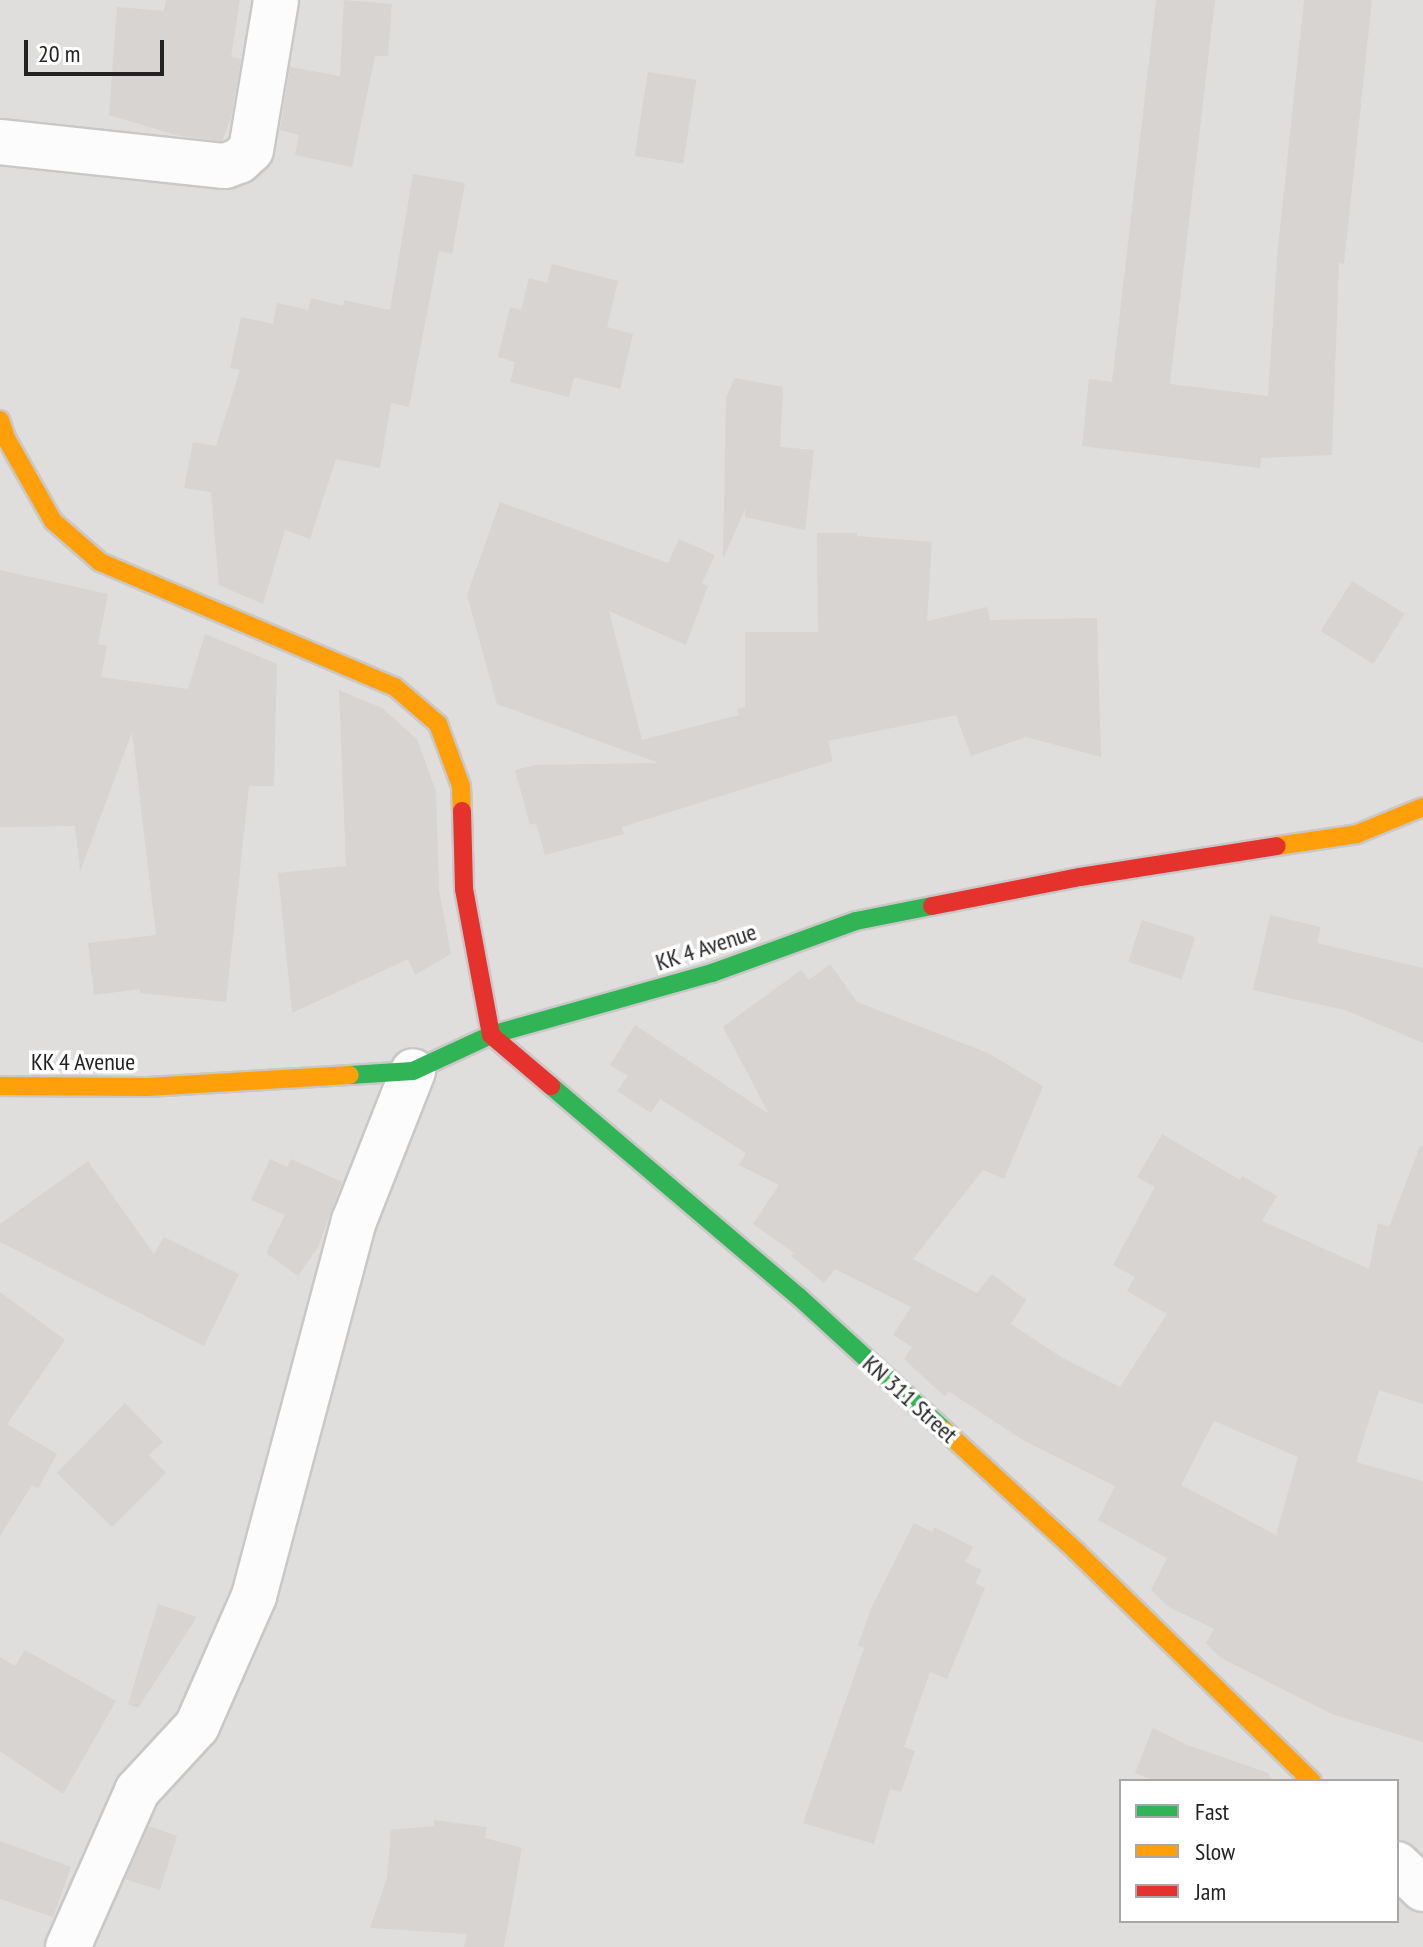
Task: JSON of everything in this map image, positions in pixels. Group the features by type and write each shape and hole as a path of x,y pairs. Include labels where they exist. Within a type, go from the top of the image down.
{"street":[{"path":"0,142 225,166 239,161 251,150 276,0"},
{"path":"0,420 7,440 53,521 100,562 395,687 438,724 461,786 464,889 491,1035"},
{"name":"KK 4 Avenue","path":"0,1086 147,1087 413,1071 491,1035 712,973 856,921 1080,877 1357,834 1423,807"},
{"name":"KN 311 Street","path":"491,1035 799,1297 1077,1552 1310,1779"},
{"path":"68,1947 137,1791 197,1726 254,1596 354,1221 413,1071"},
{"path":"1399,1866 1423,1889"}],"shaded area":[{"path":"0,0 1423,0 1423,1947 0,1947"}],"building":[{"path":"166,0 240,0 231,57 241,59 231,118 222,141 180,136 109,115 117,7 164,11"},
{"path":"344,0 392,4 388,56 375,56 352,167 295,155 299,135 280,130 290,67 340,76"},
{"path":"1156,0 1215,0 1170,384 1268,396 1277,258 1304,0 1372,0 1344,264 1339,263 1332,455 1261,458 1260,468 1082,446 1089,379 1112,382"},
{"path":"648,72 696,80 683,164 635,156"},
{"path":"413,174 465,183 452,254 439,251 409,407 391,403 380,468 336,459 310,539 285,530 263,604 219,585 211,492 184,488 193,442 216,446 240,370 230,368 241,317 273,324 277,303 308,310 311,298 343,306 344,300 390,310"},
{"path":"552,264 618,281 607,327 633,334 620,389 574,377 569,397 510,382 515,362 498,357 510,307 521,310 529,278 547,283"},
{"path":"735,378 783,387 780,447 814,450 805,530 745,517 745,509 723,559 726,397"},
{"path":"500,502 668,563 679,539 715,555 702,583 708,586 686,645 609,611 642,740 739,715 737,709 745,707 745,632 818,632 817,533 857,533 857,536 932,542 927,621 987,607 990,620 1097,618 1101,757 1026,737 971,756 956,715 828,741 833,761 622,827 624,834 545,855 536,823 530,825 515,770 536,765 659,763 497,704 467,595"},
{"path":"0,570 108,594 98,644 107,646 101,677 188,689 205,634 277,664 274,786 249,786 226,1002 140,993 140,989 94,995 88,943 156,935 132,732 80,872 75,826 0,827"},
{"path":"1352,581 1405,614 1373,664 1321,631"},
{"path":"339,690 382,708 417,739 436,791 439,890 451,954 415,975 408,959 292,1013 278,873 346,866"},
{"path":"1270,915 1321,927 1317,943 1423,968 1423,1043 1345,1010 1253,990"},
{"path":"1142,920 1195,937 1182,979 1128,962"},
{"path":"830,964 857,1002 988,1053 1043,1086 1004,1179 983,1170 913,1259 977,1293 992,1274 1026,1300 1011,1324 1061,1357 1120,1387 1167,1314 1127,1291 1135,1277 1113,1265 1155,1187 1137,1177 1162,1134 1240,1180 1242,1176 1277,1196 1262,1221 1369,1269 1378,1223 1389,1227 1420,1146 1423,1146 1423,1404 1379,1390 1356,1462 1423,1481 1423,1742 1332,1714 1221,1658 1206,1643 1214,1629 1169,1607 1151,1590 1167,1558 1098,1520 1115,1486 1023,1440 948,1391 945,1396 942,1394 904,1359 912,1347 893,1335 911,1307 835,1269 824,1283 791,1256 794,1253 753,1224 779,1185 739,1165 746,1153 660,1099 651,1113 617,1091 628,1076 610,1065 635,1025 769,1114 723,1027 801,970 809,980","holes":["1214,1421 1298,1457 1276,1535 1181,1485"]},
{"path":"270,1159 287,1167 291,1159 342,1182 318,1247 298,1276 266,1253 285,1215 251,1200"},
{"path":"88,1161 154,1254 164,1237 239,1274 204,1346 0,1242 0,1224"},
{"path":"0,1292 65,1340 7,1424 57,1454 38,1488 32,1485 0,1536"},
{"path":"125,1403 163,1442 149,1455 166,1473 112,1527 57,1473"},
{"path":"914,1523 932,1532 934,1527 973,1547 965,1562 982,1570 975,1583 985,1588 947,1679 930,1672 904,1747 915,1751 901,1792 890,1789 874,1844 803,1823 864,1648 858,1645 872,1606"},
{"path":"158,1604 197,1617 138,1708 128,1704"},
{"path":"25,1650 116,1701 63,1794 0,1751 0,1657 15,1666"},
{"path":"1153,1728 1185,1744 1268,1773 1272,1779 1151,1779 1135,1773"},
{"path":"434,1820 487,1827 485,1838 522,1848 504,1947 464,1947 467,1934 370,1928 387,1878 391,1830 434,1826"},
{"path":"149,1826 177,1836 160,1890 125,1879"},
{"path":"0,1841 71,1867 53,1917 0,1899"}],"traffic: fast":[{"path":"350,1075 413,1071 491,1035 712,973 856,921 932,906"},
{"path":"551,1086 799,1297 944,1430"}],"traffic: slow":[{"path":"0,420 7,440 53,521 100,562 395,687 438,724 461,786 462,811"},
{"path":"1277,846 1357,834 1423,807"},
{"path":"0,1086 147,1087 350,1075"},
{"path":"944,1430 1077,1552 1310,1779"}],"traffic: jam":[{"path":"462,811 464,889 491,1035 551,1086"},
{"path":"932,906 1080,877 1277,846"}]}
